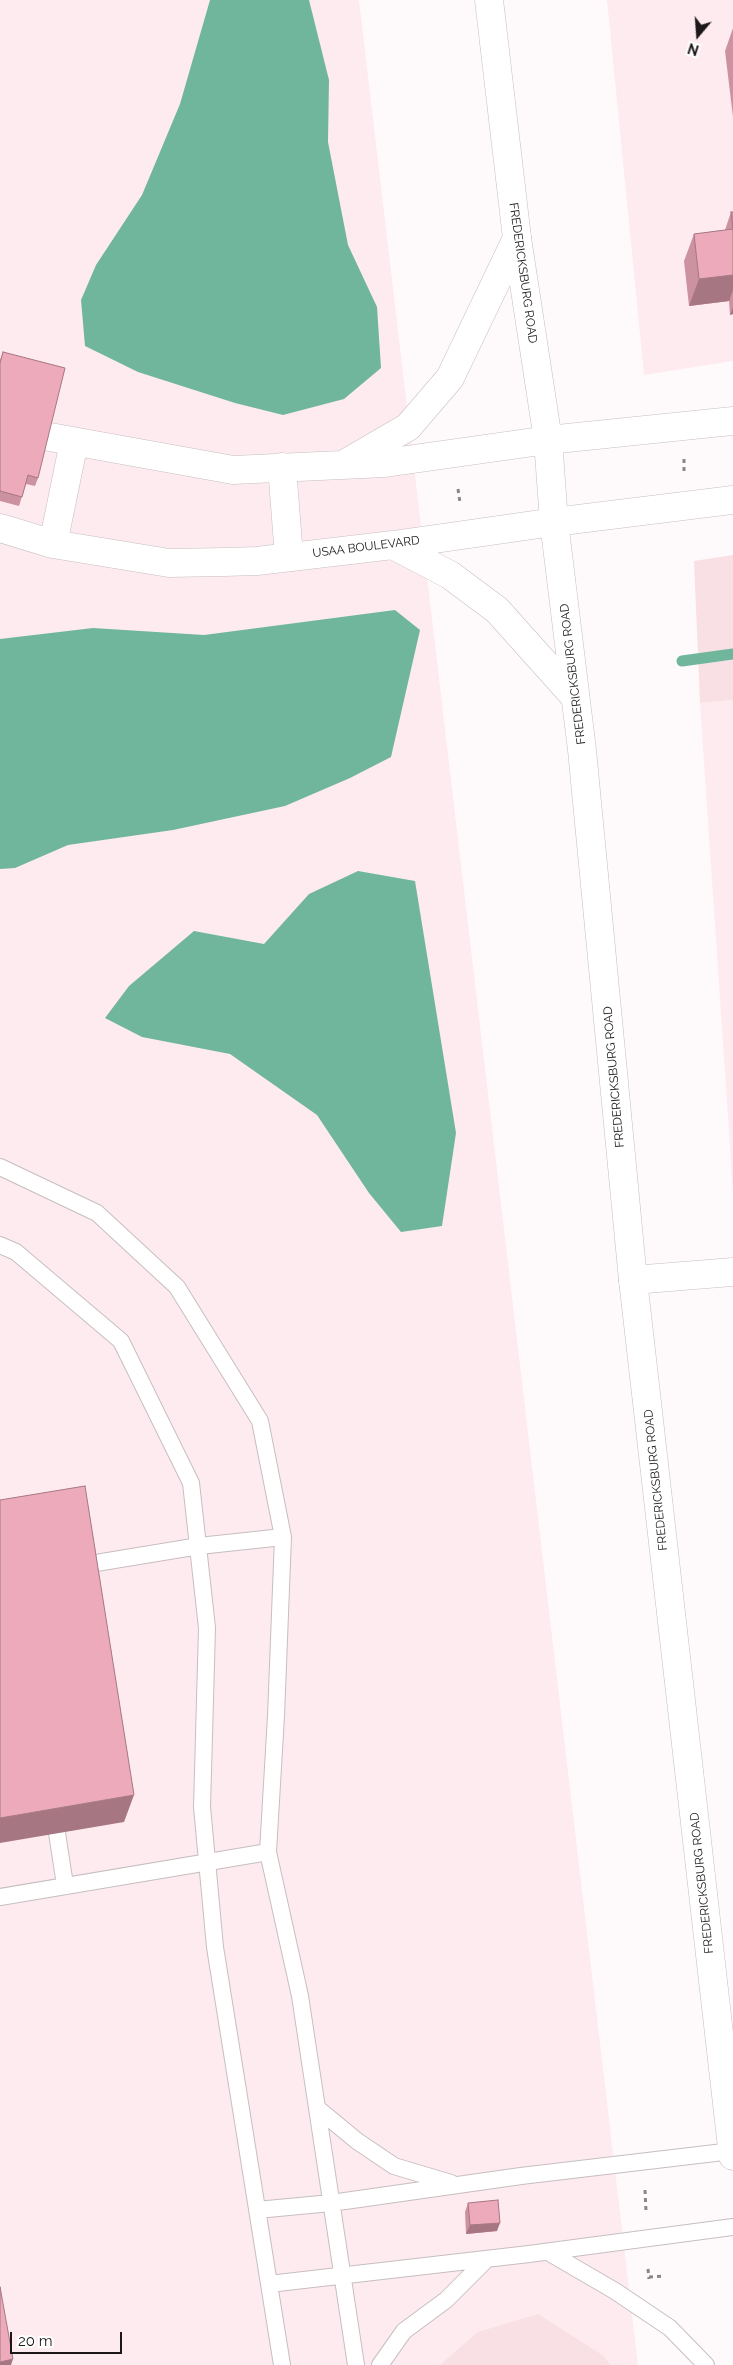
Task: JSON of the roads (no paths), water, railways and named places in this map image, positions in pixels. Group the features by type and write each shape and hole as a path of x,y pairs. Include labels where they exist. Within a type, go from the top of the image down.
{"street":[{"name":"FREDERICKSBURG ROAD","path":"489,0 517,238 548,440 554,522 584,768 633,1280 733,2156"},
{"path":"342,465 408,427 450,378 517,238"},
{"path":"53,544 62,439 233,470 386,463 548,440 733,421"},
{"path":"282,467 289,557"},
{"name":"USAA BOULEVARD","path":"0,528 53,544 168,563 258,562 733,500"},
{"path":"393,545 450,575 497,610 575,698"},
{"path":"633,1280 733,1272"}],"lane":[{"path":"0,1167 96,1212 176,1286 260,1421 283,1537 276,1716 268,1852 300,1996 356,2365"},
{"path":"0,1244 16,1252 122,1341 191,1483 207,1628 202,1807 215,1947 282,2365"},
{"path":"84,1565 198,1546 283,1537"},
{"path":"57,1833 65,1885"},
{"path":"0,1896 268,1852"},
{"path":"317,2108 357,2141 394,2166 458,2185"},
{"path":"257,2210 732,2152"},
{"path":"269,2284 548,2252 733,2227"},
{"path":"548,2252 615,2291 670,2328 706,2365"},
{"path":"380,2365 404,2331 446,2300 487,2259"}],"waterway":[{"path":"682,661 733,654"}]}
